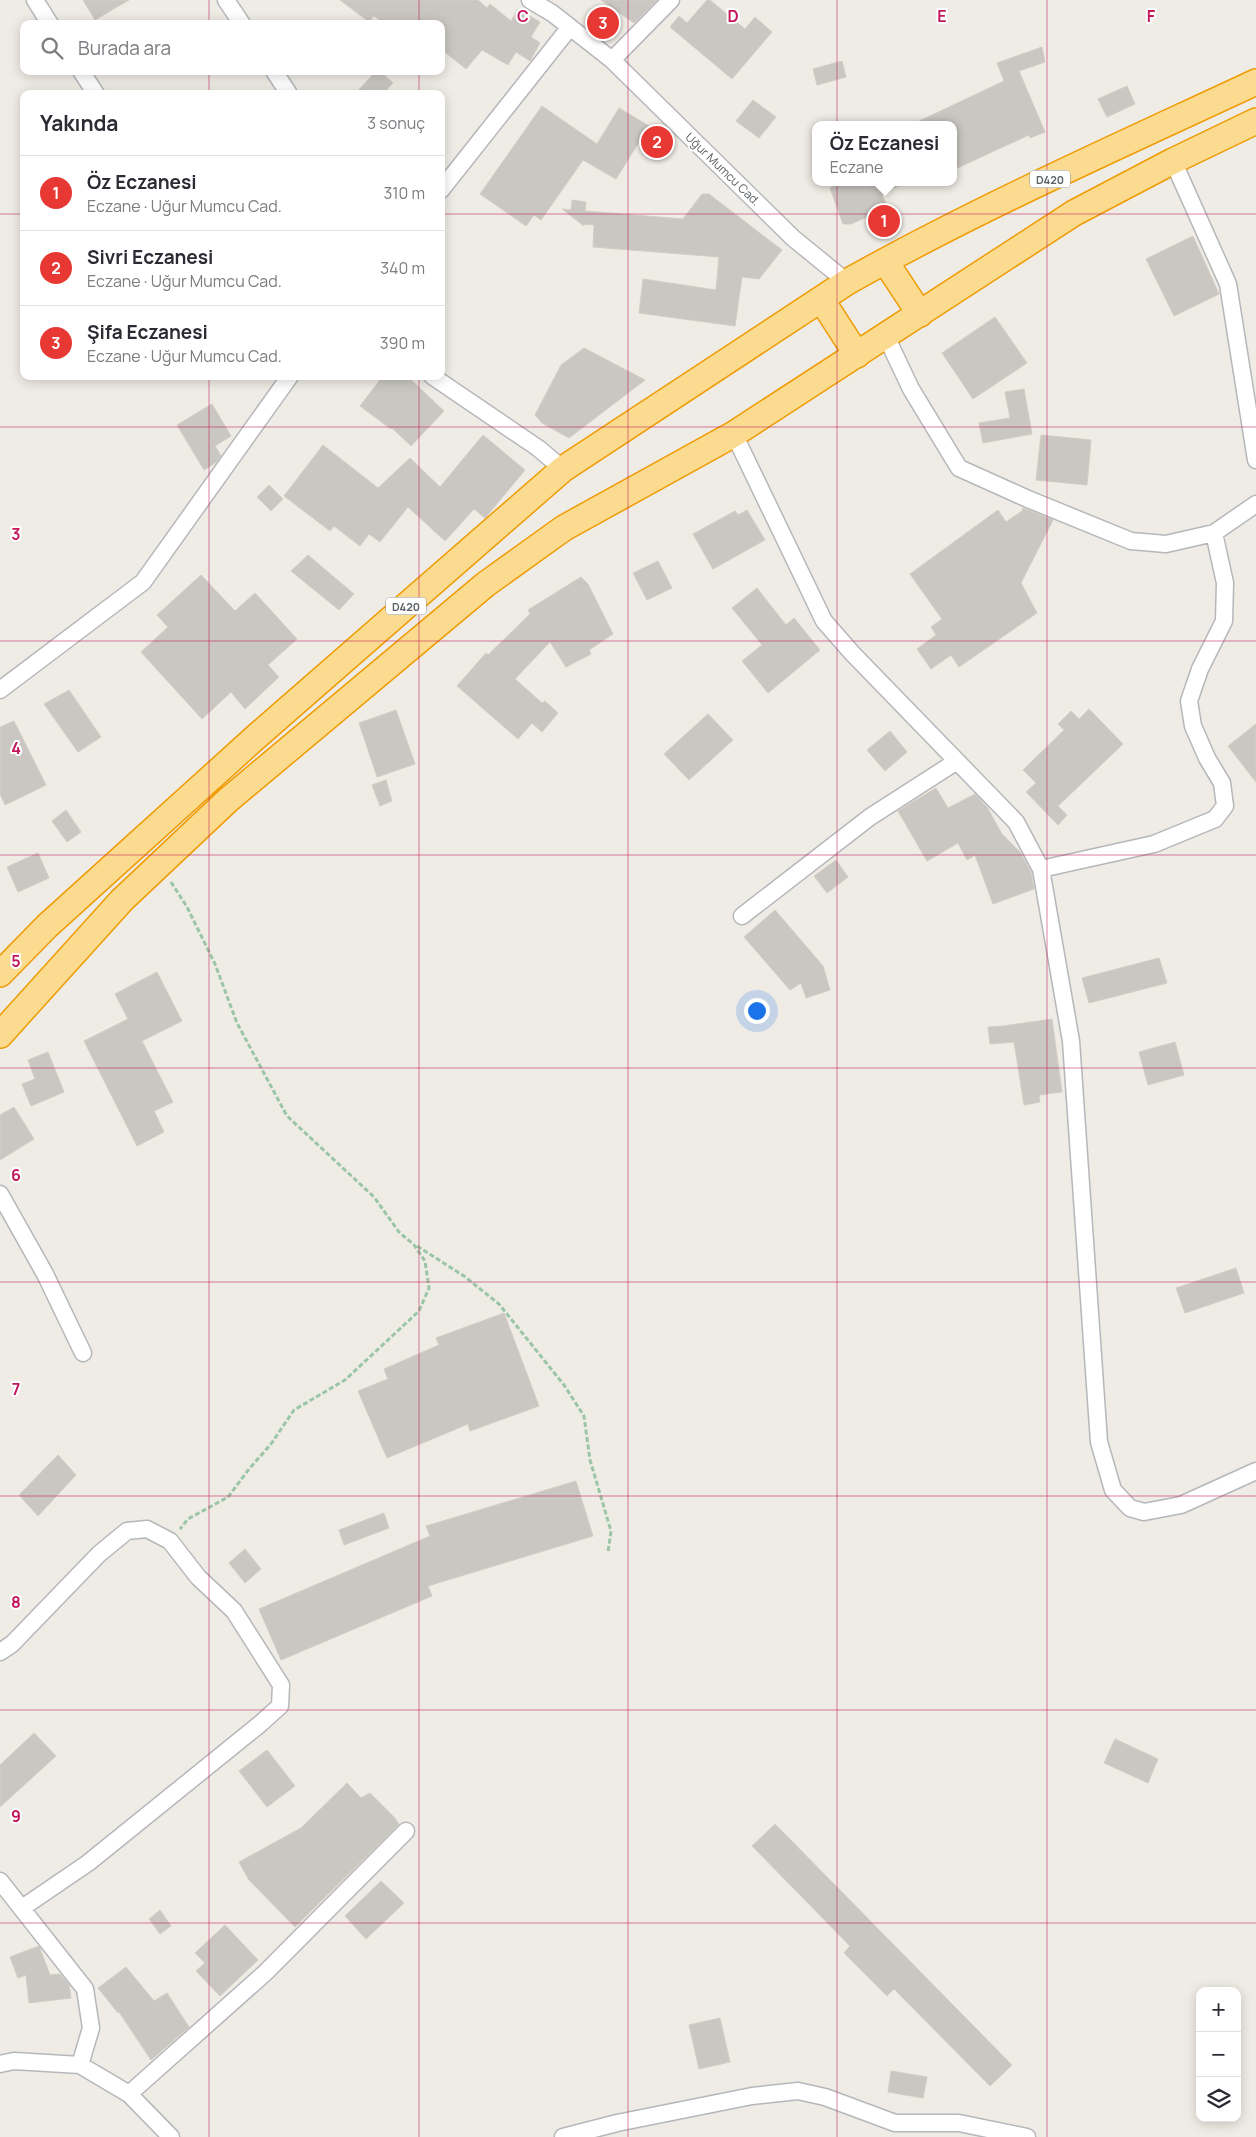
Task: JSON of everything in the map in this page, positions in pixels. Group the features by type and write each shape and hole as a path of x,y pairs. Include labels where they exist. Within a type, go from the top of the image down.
{"highway":[{"name":"D420","path":"0,974 55,919 257,736 564,469 847,282 885,261 1105,152 1256,82"},
{"path":"0,1035 122,900 228,800 486,584 564,528 734,434 1074,212 1173,160 1256,121"},
{"path":"885,261 920,314"},
{"path":"820,299 857,355"}],"street":[{"path":"35,0 48,20"},
{"path":"226,0 239,20"},
{"name":"Uğur Mumcu Cad.","path":"530,0 552,12 612,60 793,238 847,282"},
{"path":"612,60 671,0"},
{"path":"445,185 570,27"},
{"path":"84,75 93,90"},
{"path":"277,75 286,90"},
{"path":"1173,160 1228,284 1256,460"},
{"path":"886,336 911,389 960,468 1028,499 1131,541 1166,544 1214,533 1256,504"},
{"path":"0,690 142,582 287,380"},
{"path":"438,380 538,448 564,469"},
{"path":"734,434 824,621 852,653 1016,822 1040,869 1071,1041 1099,1442 1114,1490 1130,1508 1144,1512 1181,1505 1256,1471"},
{"path":"1040,869 1154,844 1215,819 1225,806 1222,783 1207,758 1193,726 1188,701 1200,668 1224,621 1225,584 1214,533"},
{"path":"742,916 870,817 957,760"},
{"path":"0,1194 45,1274 83,1353"},
{"path":"0,1652 12,1644 99,1554 127,1531 147,1530 170,1541 198,1577 234,1611 280,1685 280,1706 108,1847 22,1908"},
{"path":"129,2094 266,1972 406,1832"},
{"path":"0,1881 85,1989 91,2028 80,2064"},
{"path":"0,2064 14,2061 80,2064 129,2094 171,2137"},
{"path":"563,2137 617,2123 742,2098 798,2091 825,2097 895,2123 959,2123 1027,2137"}],"path":[{"path":"160,865 187,907 214,964 237,1023 287,1116 374,1197 399,1232 414,1245 464,1276 499,1304 564,1386 584,1416 590,1460 611,1532 608,1552"},
{"path":"170,1541 188,1519 228,1497 271,1444 294,1410 345,1380 419,1311 429,1288 425,1261 414,1245"}],"building":[{"path":"83,0 129,0 95,20"},
{"path":"340,0 478,0 487,8 490,4 511,21 518,9 540,22 531,37 540,43 530,61 516,52 508,65 482,50 466,69 445,52 445,20 380,20 374,16 371,20 366,20"},
{"path":"601,0 657,0 634,23"},
{"path":"707,0 710,0 745,29 755,17 772,32 732,79 670,27 679,16 687,23"},
{"path":"1042,47 1045,62 1019,71 1045,132 1030,138 1029,135 957,168 957,121 919,121 1004,81 997,63"},
{"path":"842,61 846,77 817,85 813,69"},
{"path":"372,75 384,75 393,83 387,90 359,90"},
{"path":"1127,86 1135,104 1107,117 1098,99"},
{"path":"753,100 776,117 759,138 736,121"},
{"path":"542,106 597,144 619,108 649,126 616,179 583,160 541,220 534,215 526,226 480,194"},
{"path":"834,186 897,186 882,195 888,208 851,224 843,224 830,188"},
{"path":"702,194 709,194 782,250 759,279 742,277 735,326 639,313 643,279 716,290 719,257 593,247 594,225 584,224 584,226 562,209 571,210 572,200 586,202 585,211 683,219"},
{"path":"1193,236 1219,294 1174,316 1146,259"},
{"path":"995,317 1027,363 973,399 942,353"},
{"path":"584,348 645,380 569,438 542,423 535,415 561,365"},
{"path":"380,380 411,380 444,411 411,446 392,428 360,406"},
{"path":"1024,389 1032,434 983,443 979,423 1010,418 1005,392"},
{"path":"212,404 231,436 215,446 221,456 215,463 204,470 177,425"},
{"path":"483,435 525,470 485,518 474,509 445,541 408,507 380,542 369,534 360,546 334,526 330,531 284,496 323,445 378,488 410,458 440,487"},
{"path":"1041,435 1091,440 1087,485 1036,480"},
{"path":"269,485 283,499 271,511 257,497"},
{"path":"1023,508 1053,520 1021,583 1037,613 959,667 951,655 931,669 917,649 936,635 931,627 942,619 910,574 998,510 1006,522 1022,511"},
{"path":"747,510 765,540 713,569 693,534 735,511 738,515"},
{"path":"308,555 354,594 339,610 291,571"},
{"path":"658,561 672,588 647,600 633,573"},
{"path":"201,575 235,611 255,593 297,639 268,665 279,677 245,709 231,692 202,719 141,652 168,627 157,615"},
{"path":"581,577 588,584 613,634 589,650 591,654 566,667 550,642 515,679 542,703 545,701 558,713 542,732 532,723 518,739 457,686 486,653 488,655 530,614 528,610"},
{"path":"757,588 786,625 794,618 820,650 768,693 742,661 762,645 732,608"},
{"path":"69,690 101,737 78,752 44,704"},
{"path":"1089,709 1123,744 1058,806 1067,815 1058,825 1026,792 1036,783 1023,770 1064,730 1058,724 1071,711 1079,719"},
{"path":"396,710 415,764 377,777 359,723"},
{"path":"708,714 733,740 689,780 664,754"},
{"path":"14,721 46,785 5,805 0,794 0,727"},
{"path":"1256,724 1256,782 1228,746"},
{"path":"890,731 907,752 885,771 867,750"},
{"path":"386,780 392,801 380,806 372,785"},
{"path":"936,788 948,808 975,794 987,807 1002,834 1020,852 1031,872 1034,889 993,904 975,855 967,860 958,843 927,861 898,811"},
{"path":"66,810 81,832 67,842 52,821"},
{"path":"38,853 49,878 18,892 7,867"},
{"path":"836,860 848,877 827,893 814,876"},
{"path":"775,910 823,966 830,990 806,998 801,983 790,990 744,937"},
{"path":"1159,958 1167,983 1089,1003 1082,978"},
{"path":"157,972 182,1021 142,1041 173,1102 154,1111 164,1132 137,1146 84,1041 128,1019 115,994"},
{"path":"1052,1019 1062,1092 1039,1095 1040,1102 1024,1105 1014,1042 990,1044 988,1027"},
{"path":"1175,1042 1184,1075 1148,1085 1139,1052"},
{"path":"48,1052 64,1092 31,1106 22,1084 35,1079 28,1060"},
{"path":"14,1107 34,1139 0,1160 0,1115"},
{"path":"1236,1268 1244,1293 1185,1313 1176,1288"},
{"path":"504,1313 539,1406 470,1431 468,1424 387,1458 358,1391 388,1379 384,1369 439,1345 436,1338"},
{"path":"58,1455 76,1475 38,1516 19,1495"},
{"path":"576,1481 593,1536 428,1586 432,1596 281,1660 259,1609 430,1536 426,1526"},
{"path":"384,1513 389,1528 344,1545 339,1530"},
{"path":"245,1549 261,1569 245,1583 229,1563"},
{"path":"34,1733 56,1756 0,1807 0,1765"},
{"path":"1115,1739 1158,1759 1148,1783 1104,1763"},
{"path":"267,1750 295,1786 267,1807 239,1771"},
{"path":"347,1783 361,1798 370,1793 399,1824 295,1927 249,1880 239,1862 301,1828"},
{"path":"775,1824 1012,2065 990,2086 894,1989 887,1996 844,1953 850,1946 752,1846"},
{"path":"381,1881 404,1903 366,1939 345,1916"},
{"path":"160,1910 171,1926 160,1934 149,1919"},
{"path":"225,1925 258,1960 220,1996 196,1971 205,1963 195,1953"},
{"path":"39,1946 50,1975 60,1974 69,1985 71,1998 29,2003 26,1975 18,1978 10,1957"},
{"path":"126,1967 154,2001 167,1993 189,2027 151,2060 119,2012 98,1988"},
{"path":"720,2018 730,2062 699,2069 689,2025"},
{"path":"891,2071 927,2077 923,2098 888,2092"}],"place":[{"name":"Şifa Eczanesi","path":"603,23"},
{"name":"Sivri Eczanesi","path":"657,142"},
{"name":"Öz Eczanesi","path":"884,221"}]}
